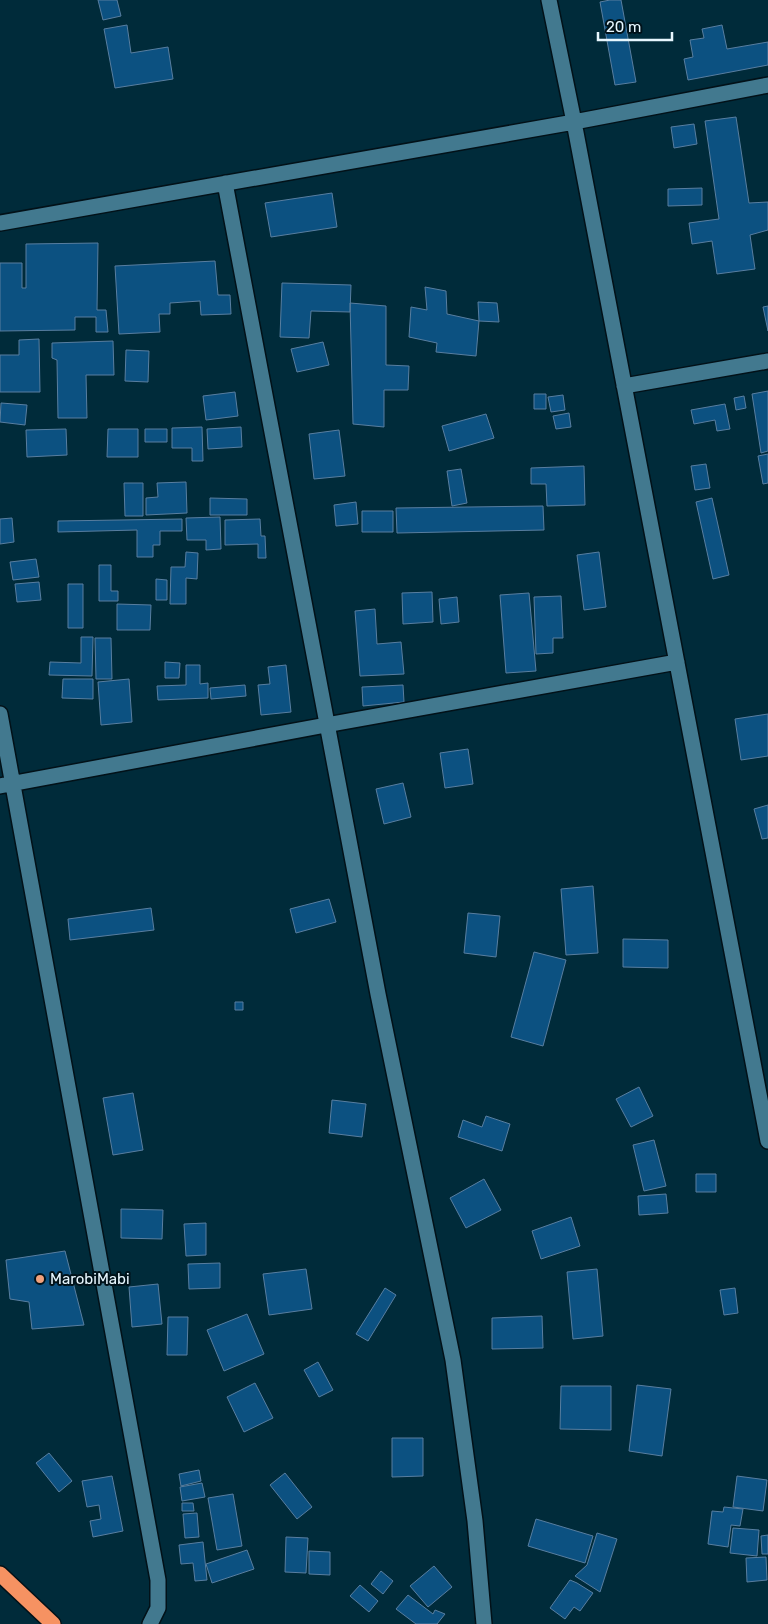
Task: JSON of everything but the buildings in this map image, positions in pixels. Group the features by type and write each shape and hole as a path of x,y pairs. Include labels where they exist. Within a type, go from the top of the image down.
{"highway":[{"path":"0,1574 53,1624"}],"street":[{"path":"549,0 574,122 768,1141"},
{"path":"0,224 574,122 768,85"},
{"path":"225,183 378,994 453,1360 475,1521 484,1624"},
{"path":"624,386 768,360"},
{"path":"6,785 677,662"},
{"path":"0,714 6,785 158,1580 158,1608 150,1624"}],"place":[{"name":"MarobiMabi","path":"40,1279"}]}
